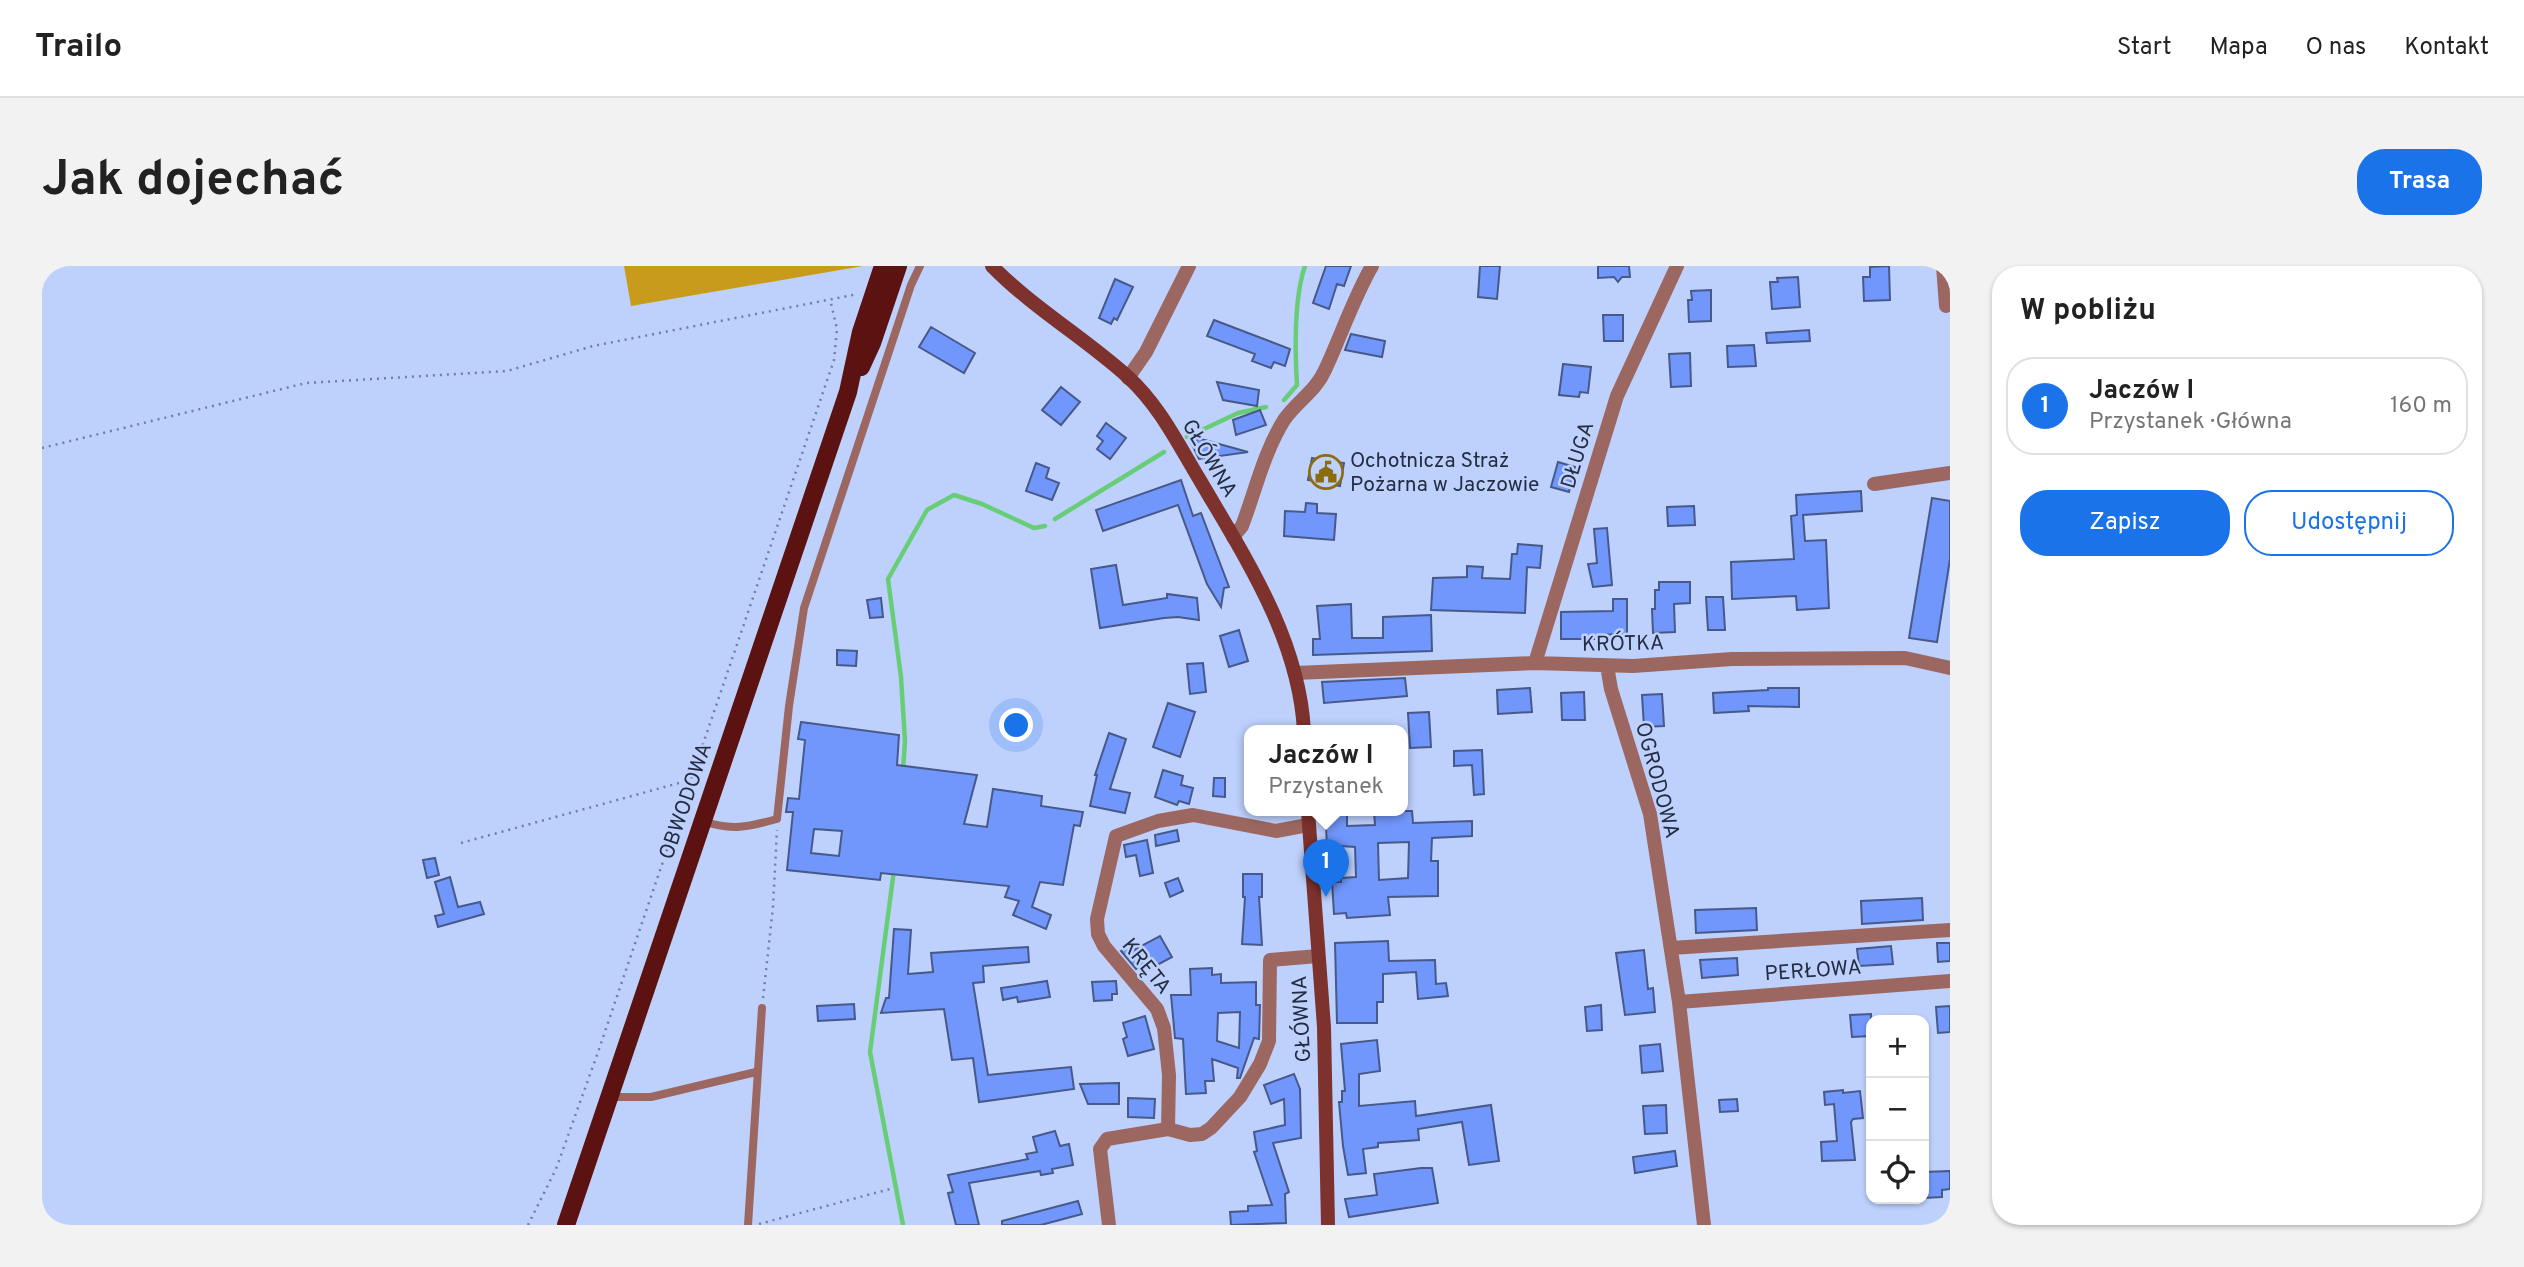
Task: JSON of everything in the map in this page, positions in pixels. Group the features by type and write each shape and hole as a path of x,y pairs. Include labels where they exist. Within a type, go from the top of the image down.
{"main road":[{"name":"OBWODOWA","path":"566,1225 848,393 861,332 883,266"},
{"name":"OBWODOWA","path":"848,393 872,343 898,266"}],"street":[{"name":"GŁÓWNA","path":"992,266 1023,295 1128,378 1158,412 1233,537 1275,617 1296,673 1303,725"},
{"path":"1128,378 1146,352 1189,266"},
{"path":"1233,537 1242,526 1273,441 1290,413 1324,373 1346,318 1372,266"},
{"name":"DŁUGA","path":"1535,663 1617,396 1677,266"},
{"path":"1943,266 1946,306"},
{"path":"1874,484 1950,473"},
{"name":"KRÓTKA","path":"1296,673 1535,663 1607,666 1732,659 1905,658 1950,668"},
{"name":"OGRODOWA","path":"1607,666 1611,689 1650,814 1679,1002 1704,1225"},
{"name":"KRĘTA","path":"1168,1129 1169,1075 1164,1028 1157,1009 1104,946 1098,934 1097,919 1116,836 1158,821 1193,815 1276,831 1308,818"},
{"name":"GŁÓWNA","path":"1308,818 1326,1103 1328,1225"},
{"path":"1671,948 1950,930"},
{"path":"1109,1225 1100,1149 1107,1139 1168,1129 1190,1135 1202,1134 1211,1128 1240,1097 1260,1065 1269,1041 1270,960 1318,956"},
{"name":"PERŁOWA","path":"1679,1002 1950,981"}],"lane":[{"path":"702,821 733,829 777,819 789,706 804,608 915,272 920,266"},
{"path":"748,1225 762,1008"},
{"path":"609,1097 651,1097 756,1072"}],"path":[{"path":"42,448 306,383 507,371 593,346 874,292"},
{"path":"528,1225 556,1169 834,360 836,329 830,299"},
{"path":"461,843 690,780"},
{"path":"762,1008 773,907 777,819"},
{"path":"756,1225 890,1189"}],"shaded area":[{"path":"624,266 863,266 631,306"}],"building":[{"path":"1326,266 1351,266 1344,286 1337,284 1329,309 1313,303"},
{"path":"1480,266 1500,266 1497,299 1478,297"},
{"path":"1598,266 1629,266 1630,277 1622,277 1618,282 1614,277 1598,278"},
{"path":"1889,266 1890,300 1864,301 1863,277 1870,277 1870,267"},
{"path":"1798,277 1800,307 1772,309 1770,282 1778,282 1777,278"},
{"path":"1115,279 1133,287 1117,320 1114,318 1111,324 1099,318"},
{"path":"1711,290 1711,321 1689,322 1688,300 1692,300 1691,291"},
{"path":"1603,315 1623,315 1623,341 1604,341"},
{"path":"1214,320 1290,349 1285,366 1274,362 1271,368 1252,361 1255,354 1207,336"},
{"path":"931,327 975,353 964,373 919,347"},
{"path":"1809,330 1810,341 1767,343 1766,333"},
{"path":"1351,334 1385,341 1382,357 1345,350"},
{"path":"1754,345 1756,366 1728,367 1727,346"},
{"path":"1690,353 1691,386 1671,387 1669,354"},
{"path":"1563,364 1591,367 1588,393 1580,392 1579,397 1559,395"},
{"path":"1217,382 1259,390 1257,406 1223,400"},
{"path":"1061,387 1080,402 1061,425 1042,410"},
{"path":"1260,410 1266,425 1236,435 1233,420"},
{"path":"1106,423 1126,438 1110,459 1097,449 1103,441 1097,436"},
{"path":"1201,439 1248,452 1199,459 1190,440"},
{"name":"Ochotnicza Straż Pożarna w Jaczowie","path":"1312,458 1344,463 1340,486 1308,480"},
{"path":"1558,462 1575,467 1569,492 1551,487"},
{"path":"1036,463 1049,468 1046,478 1059,483 1052,500 1026,491"},
{"path":"1181,480 1193,516 1201,513 1229,587 1224,588 1221,607 1207,584 1178,505 1103,531 1096,510"},
{"path":"1861,491 1862,511 1803,515 1805,541 1826,540 1829,608 1797,610 1796,596 1732,599 1731,562 1794,559 1791,516 1797,515 1796,495"},
{"path":"1932,498 1950,501 1950,559 1937,642 1909,638"},
{"path":"1306,503 1317,504 1317,513 1336,514 1334,540 1284,536 1285,511 1305,512"},
{"path":"1694,506 1695,525 1668,526 1667,507"},
{"path":"1607,528 1612,585 1593,587 1588,564 1597,563 1594,529"},
{"path":"1518,544 1542,546 1540,568 1527,567 1525,613 1431,610 1433,578 1467,577 1467,566 1483,567 1482,578 1510,579 1512,554 1517,554"},
{"path":"1116,565 1123,605 1167,598 1167,594 1197,598 1199,620 1164,618 1100,628 1091,569"},
{"path":"1659,582 1690,582 1690,603 1674,604 1675,632 1653,633 1652,609 1655,609 1655,590 1659,590"},
{"path":"1706,597 1723,597 1725,630 1708,630"},
{"path":"881,598 883,617 870,618 867,600"},
{"path":"1613,599 1627,599 1627,634 1594,635 1594,639 1561,639 1561,612 1613,611"},
{"path":"1351,604 1352,638 1383,638 1383,617 1431,615 1432,651 1313,655 1313,639 1320,639 1317,606"},
{"path":"1239,630 1248,661 1229,667 1220,636"},
{"path":"837,650 857,651 856,666 837,665"},
{"path":"1203,663 1206,692 1190,694 1187,664"},
{"path":"1405,678 1407,696 1324,703 1322,682"},
{"path":"1530,688 1532,712 1498,714 1497,690"},
{"path":"1799,688 1799,707 1748,706 1749,711 1714,713 1713,693"},
{"path":"1584,692 1585,720 1562,720 1561,693"},
{"path":"1662,694 1664,726 1644,727 1642,695"},
{"path":"1168,703 1195,712 1180,757 1153,747"},
{"path":"1429,712 1431,747 1410,748 1408,713"},
{"path":"801,722 899,735 897,765 977,775 964,824 987,827 993,789 1042,796 1041,806 1083,812 1080,826 1074,825 1063,885 1040,882 1032,907 1051,915 1046,929 1013,915 1019,901 1005,897 1009,886 881,873 880,880 787,870 793,812 786,812 788,798 799,799 805,740 798,739","holes":["814,829 842,831 839,856 811,853"]},
{"path":"1109,733 1126,739 1110,789 1130,793 1125,813 1090,806 1095,775"},
{"path":"1482,750 1484,794 1474,795 1472,765 1454,766 1454,751"},
{"path":"1163,770 1183,776 1181,785 1193,788 1189,804 1179,801 1177,805 1155,797"},
{"path":"1214,778 1225,778 1225,797 1213,796"},
{"path":"1408,811 1412,811 1413,823 1472,821 1472,836 1432,838 1431,861 1438,861 1438,896 1388,897 1390,915 1347,918 1346,913 1334,914 1332,882 1356,877 1355,847 1327,845 1325,816 1347,816 1347,826 1375,825 1374,816 1408,816","holes":["1409,842 1408,878 1379,880 1378,843"]},
{"path":"1177,830 1179,841 1156,846 1155,835"},
{"path":"1147,840 1153,873 1140,876 1136,855 1126,857 1124,845"},
{"path":"435,858 439,875 427,878 423,860"},
{"path":"1243,874 1262,874 1262,897 1259,897 1262,945 1242,944 1245,897"},
{"path":"450,877 458,907 480,902 484,914 438,927 435,916 444,914 435,882"},
{"path":"1178,878 1183,891 1170,897 1165,883"},
{"path":"1922,898 1923,920 1862,924 1861,901"},
{"path":"1756,908 1757,930 1696,933 1695,910"},
{"path":"894,929 911,930 908,974 933,972 931,953 1028,947 1029,962 983,966 984,982 973,983 988,1075 1071,1067 1074,1089 979,1102 973,1058 952,1060 944,1009 881,1013 886,998 889,998"},
{"path":"1160,936 1172,957 1146,971 1143,965 1136,969 1121,951 1131,945 1134,950"},
{"path":"1388,941 1389,961 1435,960 1436,984 1446,983 1448,996 1418,999 1416,972 1383,974 1383,1002 1377,1002 1377,1023 1337,1023 1335,943"},
{"path":"1937,943 1950,943 1950,961 1938,962"},
{"path":"1891,946 1893,964 1859,966 1857,949"},
{"path":"1644,950 1648,989 1653,988 1655,1012 1625,1015 1616,953"},
{"path":"1737,958 1738,975 1702,978 1700,960"},
{"path":"1212,968 1212,975 1221,974 1221,983 1256,982 1256,1005 1260,1005 1259,1039 1254,1038 1240,1078 1237,1078 1238,1068 1212,1059 1214,1081 1205,1081 1206,1093 1186,1094 1183,1039 1175,1038 1171,995 1191,995 1190,969","holes":["1240,1012 1239,1048 1217,1041 1218,1013"]},
{"path":"1047,981 1050,997 1018,1002 1017,997 1003,1000 1001,988"},
{"path":"1116,981 1117,994 1112,994 1112,1000 1094,1001 1092,982"},
{"path":"854,1004 855,1019 818,1021 817,1006"},
{"path":"1601,1005 1602,1030 1587,1031 1585,1007"},
{"path":"1950,1006 1950,1032 1938,1033 1936,1007"},
{"path":"1871,1014 1866,1015 1866,1036 1852,1037 1850,1015"},
{"path":"1145,1016 1154,1049 1128,1056 1123,1039 1127,1037 1123,1023"},
{"path":"1377,1040 1380,1071 1359,1074 1359,1106 1415,1101 1416,1116 1491,1105 1499,1161 1469,1165 1462,1122 1418,1129 1419,1140 1378,1143 1378,1147 1363,1149 1366,1173 1348,1175 1339,1102 1342,1102 1342,1091 1345,1091 1341,1044"},
{"path":"1660,1044 1663,1071 1642,1073 1640,1046"},
{"path":"1294,1074 1300,1089 1301,1138 1273,1143 1289,1192 1285,1194 1286,1223 1231,1225 1230,1212 1248,1211 1248,1206 1272,1205 1254,1152 1257,1151 1254,1132 1285,1125 1284,1099 1271,1104 1264,1085"},
{"path":"1119,1083 1119,1104 1088,1104 1080,1084"},
{"path":"1843,1090 1843,1093 1860,1091 1863,1118 1853,1119 1851,1122 1855,1160 1822,1161 1821,1142 1837,1141 1834,1104 1825,1105 1824,1092"},
{"path":"1128,1098 1155,1099 1154,1118 1128,1117"},
{"path":"1737,1099 1738,1111 1720,1112 1719,1100"},
{"path":"1666,1105 1667,1133 1645,1134 1643,1106"},
{"path":"1055,1131 1060,1146 1069,1144 1073,1165 1052,1169 1053,1173 1041,1175 1040,1171 969,1183 979,1225 956,1225 948,1193 953,1192 948,1175 1028,1159 1026,1154 1037,1152 1033,1137"},
{"path":"1675,1151 1677,1166 1635,1173 1633,1157"},
{"path":"1432,1168 1438,1203 1349,1217 1345,1199 1377,1195 1374,1174"},
{"path":"1950,1171 1950,1189 1942,1190 1942,1197 1929,1198 1929,1172"},
{"path":"1078,1201 1082,1214 1041,1225 1002,1225 1002,1221"}],"waterway":[{"path":"1284,400 1297,385 1297,309 1305,266"},
{"path":"1187,437 1238,413 1266,407"},
{"path":"1055,519 1164,452"},
{"path":"903,771 905,741 901,677 888,579 927,510 954,495 982,504 1034,528 1045,526"},
{"path":"894,870 870,1052 903,1225"}],"place":[{"name":"Ochotnicza Straż Pożarna w Jaczowie","path":"1326,472"},
{"name":"Jaczów I","path":"1326,897"}]}
